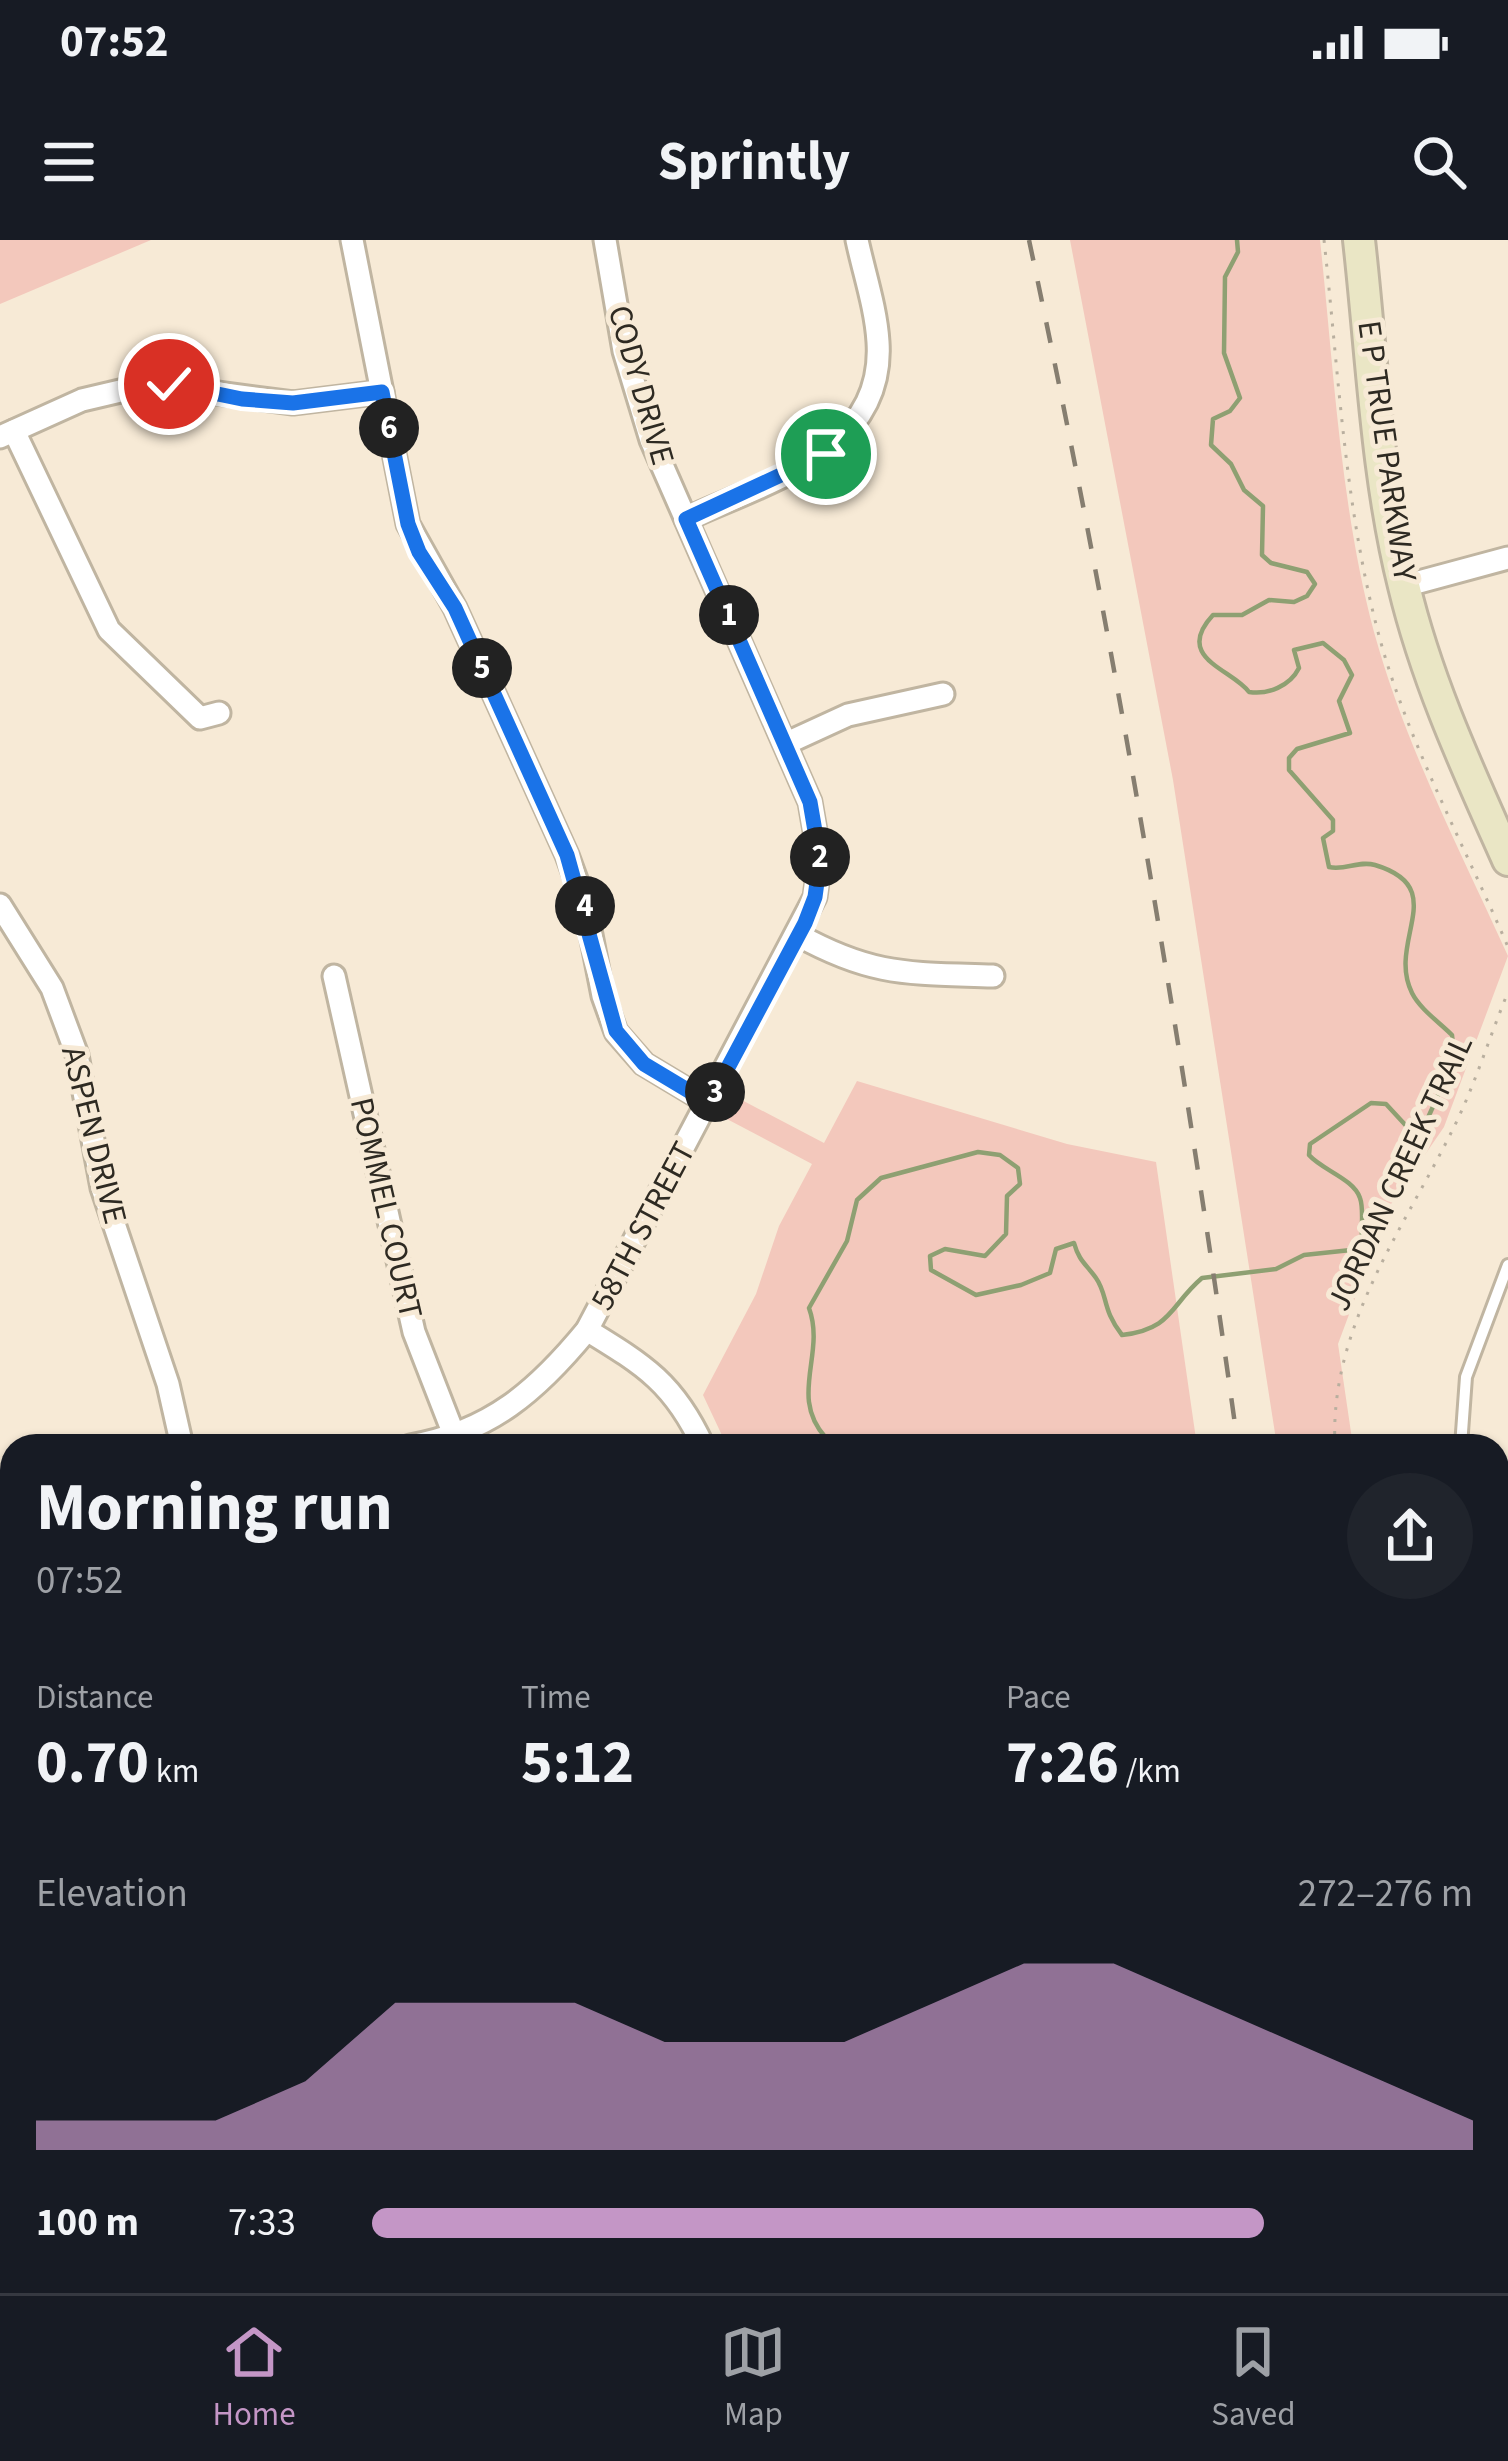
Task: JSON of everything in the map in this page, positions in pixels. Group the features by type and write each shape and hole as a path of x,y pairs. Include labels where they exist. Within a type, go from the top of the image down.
{"main road":[{"name":"E P TRUE PARKWAY","path":"1359,240 1383,465 1404,586 1442,710 1504,840"}],"street":[{"path":"352,240 408,524 419,552 455,608 567,855 616,1031 644,1064 709,1103"},
{"name":"CODY DRIVE","path":"605,240 624,352 651,440 787,743 810,802 820,860"},
{"path":"686,519 826,454 866,406 877,371 878,340 857,240"},
{"path":"219,712 200,718 109,630 7,434 113,389 150,384 293,403 382,392"},
{"path":"1404,586 1508,558"},
{"path":"787,743 848,715 943,694"},
{"name":"58TH STREET","path":"469,1434 538,1387 587,1330 799,935 815,897 820,860"},
{"name":"ASPEN DRIVE","path":"0,905 52,988 77,1055 102,1188 168,1384 179,1434"},
{"path":"799,935 840,958 886,972 993,976"},
{"name":"POMMEL COURT","path":"334,976 414,1332 454,1434"},
{"path":"587,1330 650,1369 670,1388 696,1434"}],"lane":[{"path":"1462,1434 1466,1377 1507,1272"}],"path":[{"name":"JORDAN CREEK TRAIL","path":"1335,1434 1335,1409 1360,1312 1408,1206 1472,1089 1508,992"}],"shaded area":[{"path":"0,240 151,240 0,304"},
{"path":"1070,240 1320,240 1346,486 1374,632 1417,756 1508,956 1444,1127 1389,1207 1338,1344 1351,1434 1275,1434 1173,780"},
{"path":"857,1081 1067,1144 1156,1162 1195,1434 721,1434 703,1395 756,1294 779,1226 812,1164 725,1118 736,1097 824,1143"}],"waterway":[{"path":"823,1434 815,1422 808,1391 813,1342 809,1308 847,1241 857,1200 881,1178 978,1152 1000,1155 1018,1168 1020,1184 1007,1196 1006,1234 985,1256 945,1249 930,1256 931,1270 976,1295 1050,1273 1056,1249 1074,1243 1100,1284 1122,1335 1139,1332 1161,1321 1202,1278 1276,1269 1304,1255 1351,1250 1362,1238 1360,1198 1351,1185 1309,1155 1310,1144 1371,1103 1386,1104 1410,1130 1423,1129 1447,1070 1452,1035 1415,999 1406,974 1414,902 1410,887 1398,875 1375,865 1329,867 1323,838 1333,831 1333,820 1289,770 1289,758 1297,749 1350,733 1339,701 1352,675 1344,660 1323,643 1294,650 1299,668 1290,680 1256,693 1210,661 1199,642 1213,615 1242,615 1269,600 1294,602 1307,596 1315,584 1307,572 1271,563 1262,555 1263,506 1244,490 1231,464 1211,445 1213,419 1230,411 1240,398 1224,353 1225,277 1238,252 1237,240"}],"railway":[{"path":"1029,240 1144,841 1236,1434"}],"route":[{"path":"169,384 242,399 293,403 382,392 408,524 419,552 455,608 567,855 585,904 603,996 616,1031 644,1064 709,1103 805,923 815,897 820,860 818,830 787,743 686,519 826,454"}]}
